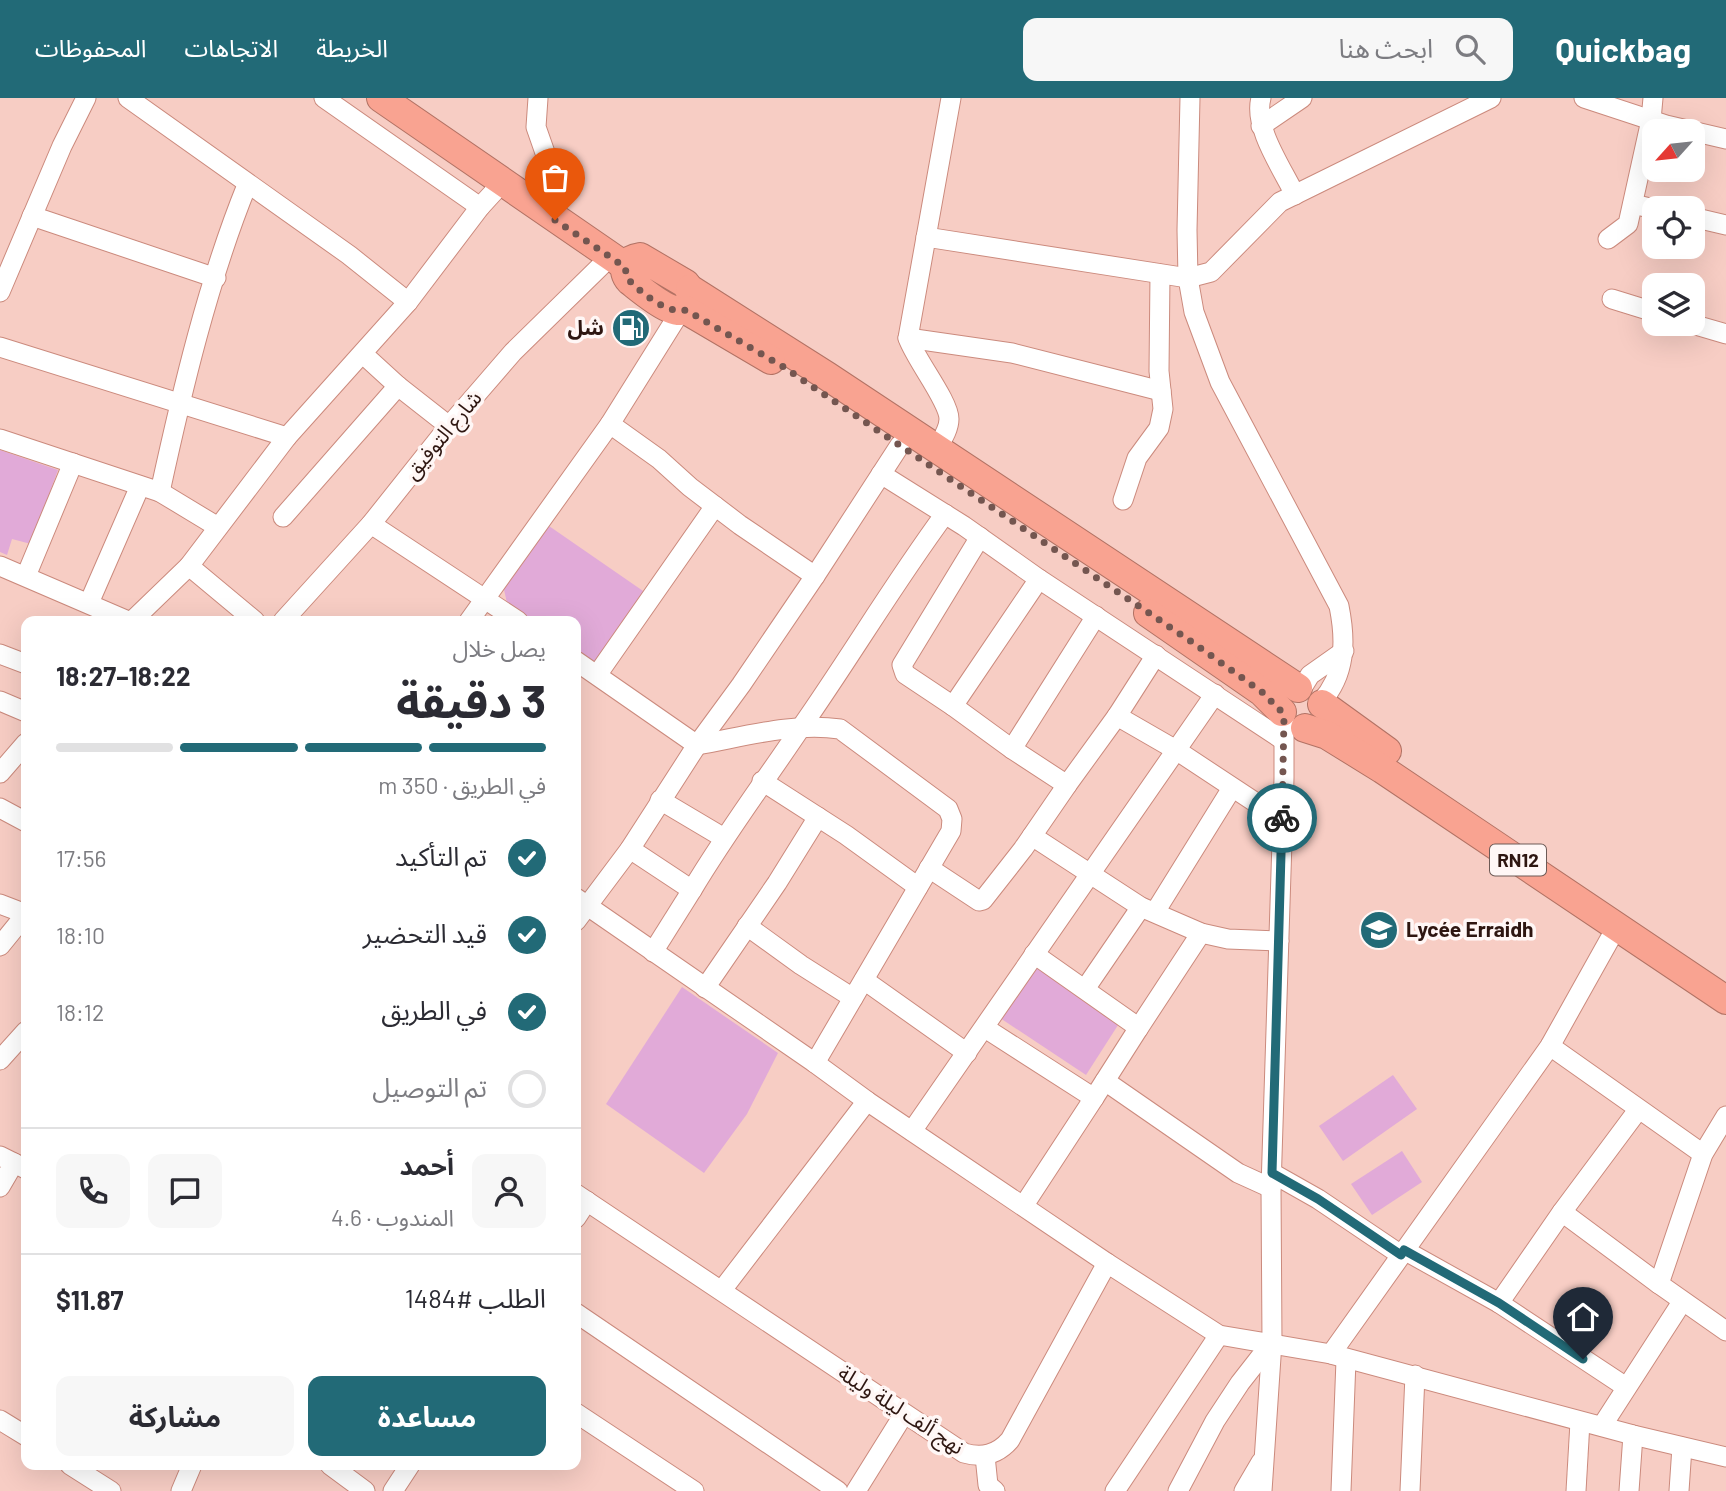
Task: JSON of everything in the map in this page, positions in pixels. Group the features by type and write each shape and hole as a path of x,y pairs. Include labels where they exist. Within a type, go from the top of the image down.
{"highway":[{"name":"RN12","path":"381,98 502,183 625,260 666,270 685,303 1192,642 1262,692 1291,725 1326,735 1382,769 1726,1000"},
{"name":"RN12","path":"407,98 554,197 625,260"},
{"name":"RN12","path":"685,303 827,376 1310,696 1359,732 1726,980"},
{"path":"1291,725 1311,726 1320,717 1310,696"}],"street":[{"path":"0,292 8,248 32,216 86,98"},
{"path":"128,98 349,255 408,302"},
{"path":"324,98 480,207"},
{"path":"538,98 536,127 556,187 554,197"},
{"path":"936,450 950,417 912,351 908,338 951,98"},
{"path":"1190,98 1188,278 1194,312 1220,382 1339,606 1344,629 1343,651 1335,680 1310,696"},
{"path":"1261,98 1261,126 1296,195"},
{"path":"1261,126 1302,98"},
{"path":"926,237 1188,278 1211,272 1280,202 1492,98"},
{"path":"1584,98 1648,119"},
{"path":"1651,119 1653,98"},
{"path":"1705,134 1726,139"},
{"path":"1608,239 1628,224 1642,162"},
{"path":"135,616 189,566 287,437 408,302 480,207 502,183"},
{"path":"160,492 180,402 232,221 247,185"},
{"path":"1633,204 1642,206"},
{"path":"32,216 216,278"},
{"path":"1705,220 1726,225"},
{"name":"شارع التوفيق","path":"288,616 371,524 449,426 513,352 625,260"},
{"path":"1123,500 1137,458 1159,428 1163,409 1159,371 1160,274"},
{"path":"1612,299 1642,308"},
{"path":"473,616 610,424 685,303"},
{"path":"1705,328 1726,334"},
{"path":"908,338 1012,353 1161,391"},
{"path":"0,347 287,437"},
{"path":"363,354 449,426"},
{"path":"283,516 398,386"},
{"path":"610,424 659,459 715,506 815,576"},
{"path":"0,439 160,492 218,527"},
{"path":"581,906 630,849 696,745 741,685 900,445"},
{"path":"26,576 73,463"},
{"path":"881,474 1215,694 1291,725 1282,820 1272,1181 1272,1342 1262,1491"},
{"path":"89,603 140,486"},
{"path":"597,676 715,506"},
{"path":"653,952 762,781 802,727 904,570 945,514"},
{"path":"371,524 511,616"},
{"path":"980,537 902,665 905,674 1067,785"},
{"path":"0,566 119,616"},
{"path":"189,566 249,616"},
{"path":"953,706 1039,579"},
{"path":"1012,749 1096,616"},
{"path":"0,654 21,662"},
{"path":"929,868 981,901 1032,836 1117,716 1156,655"},
{"path":"581,665 696,745 802,727 840,729 948,809 952,819 951,831 816,1063"},
{"path":"912,1131 1215,694"},
{"path":"0,701 21,710"},
{"path":"1117,716 1176,750 1282,820"},
{"path":"0,773 21,749"},
{"path":"762,781 918,887"},
{"path":"1085,989 1148,909 1232,788"},
{"path":"660,800 724,838"},
{"path":"0,808 21,819"},
{"path":"705,988 777,883 818,817"},
{"path":"1032,836 1148,909 1201,933 1228,939 1279,941"},
{"path":"630,849 692,890"},
{"path":"0,904 21,912"},
{"path":"581,909 653,952 867,1101 1219,1335 1272,1342 1415,1375 1633,1436 1726,1457"},
{"path":"0,946 21,920"},
{"path":"747,926 853,998"},
{"path":"1341,1491 1339,1357 1403,1253 1550,1046 1616,928"},
{"path":"1024,1205 1201,933"},
{"path":"1034,954 1138,1029"},
{"path":"864,980 967,1053"},
{"path":"985,1028 1094,1098"},
{"path":"0,1060 21,1037"},
{"path":"1550,1046 1703,1154"},
{"path":"1105,1081 1238,1173 1272,1181 1318,1199 1403,1253 1499,1303 1626,1387"},
{"path":"722,1290 867,1101"},
{"path":"1499,1303 1638,1110"},
{"path":"1659,1284 1703,1154 1726,1116"},
{"path":"0,1187 13,1163"},
{"name":"نهج ألف ليلة وليلة","path":"581,1205 722,1290 964,1453 985,1456 996,1452 1010,1440 1107,1262"},
{"path":"1562,1212 1682,1302 1726,1331"},
{"path":"1602,1426 1682,1302"},
{"path":"581,1317 838,1491"},
{"path":"1115,1491 1219,1335"},
{"path":"1178,1491 1215,1421 1272,1342"},
{"path":"1410,1491 1415,1375"},
{"path":"856,1491 904,1414"},
{"path":"581,1416 694,1491"},
{"path":"1576,1491 1580,1422"},
{"path":"3,1428 21,1434"},
{"path":"1629,1491 1633,1436"},
{"path":"1679,1491 1682,1447"},
{"path":"985,1456 988,1485 995,1491"},
{"path":"1244,1491 1263,1458"},
{"path":"78,1470 111,1491"},
{"path":"181,1491 190,1470"},
{"path":"337,1470 365,1491"}],"shaded area":[{"path":"0,450 58,470 31,544 12,539 7,555 0,552"},
{"path":"549,526 646,593 596,668 581,657 581,616 524,616 507,603 503,585"},
{"path":"1035,965 1120,1022 1086,1075 1000,1018"},
{"path":"682,987 778,1053 747,1114 704,1173 606,1104"},
{"path":"1393,1075 1417,1109 1343,1161 1319,1126"},
{"path":"1402,1151 1422,1182 1372,1215 1351,1184"}],"way so far":[{"path":"555,220 625,267 627,278 648,295 673,310 686,310 782,366 1262,692 1284,717 1282,818"}],"place":[{"name":"شل","path":"631,328"},
{"name":"Lycée Erraidh","path":"1379,930"}],"route":[{"path":"1282,818 1272,1173 1318,1199 1401,1255 1404,1250 1499,1303 1583,1359"}]}
